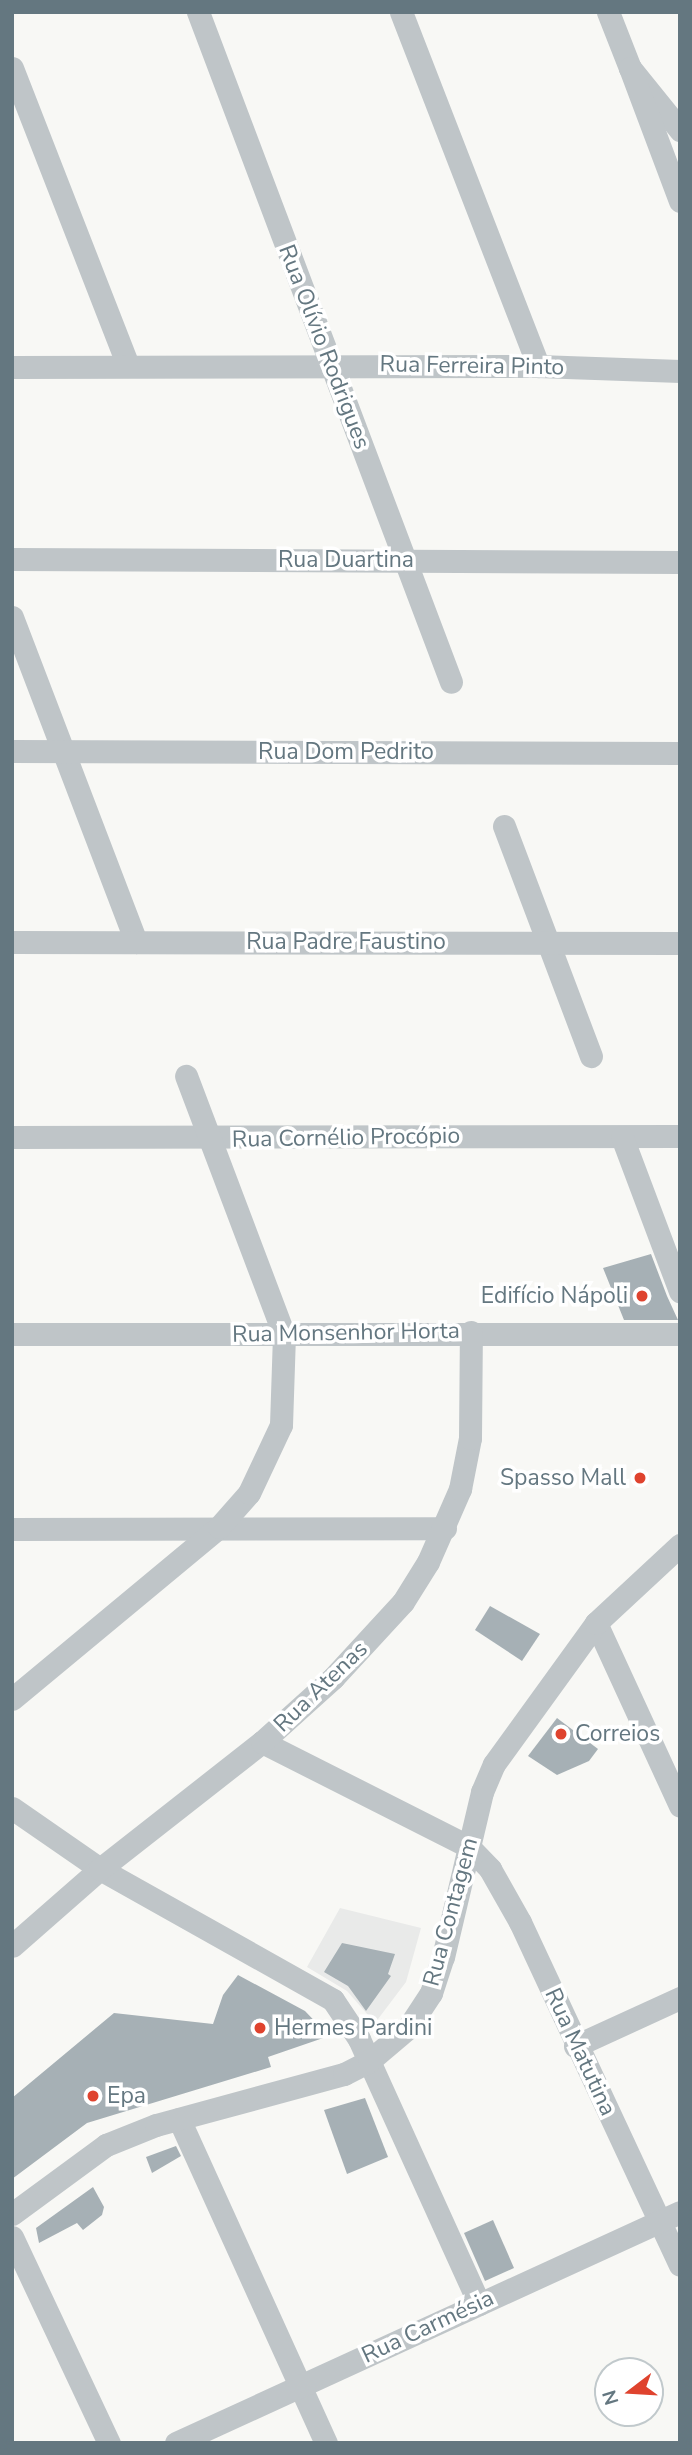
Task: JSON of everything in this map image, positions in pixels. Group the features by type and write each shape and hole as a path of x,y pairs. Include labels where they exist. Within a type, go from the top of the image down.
{"street":[{"name":"Rua Olívio Rodrigues","path":"198,12 450,682"},
{"path":"401,12 538,366"},
{"path":"608,12 680,201"},
{"path":"12,68 128,365"},
{"path":"630,68 680,130"},
{"name":"Rua Ferreira Pinto","path":"12,367 538,366 680,371"},
{"name":"Rua Duartina","path":"12,559 680,562"},
{"path":"12,617 136,942"},
{"name":"Rua Dom Pedrito","path":"12,751 680,753"},
{"path":"504,826 551,942 592,1056"},
{"name":"Rua Padre Faustino","path":"12,942 680,943"},
{"path":"12,1699 219,1527 249,1493 281,1425 285,1395 284,1335 186,1076"},
{"name":"Rua Cornélio Procópio","path":"12,1137 209,1139 680,1136"},
{"path":"622,1137 680,1291"},
{"name":"Rua Atenas","path":"12,1946 100,1869 262,1742 333,1678 403,1602 445,1528 460,1489 470,1438 471,1332"},
{"name":"Rua Monsenhor Horta","path":"12,1334 680,1334"},
{"path":"12,1529 445,1528"},
{"name":"Rua Contagem","path":"12,2214 106,2146 179,2119 344,2074 369,2061 408,2028 431,1993 468,1846 494,1764 596,1623 680,1545"},
{"path":"596,1623 680,1805"},
{"path":"262,1742 468,1846"},
{"path":"12,1808 100,1869 314,1985 346,2014 479,2304"},
{"name":"Rua Matutina","path":"468,1846 507,1895 575,2046 670,2216 680,2265"},
{"path":"575,2046 680,1998"},
{"path":"179,2119 326,2443"},
{"name":"Rua Carmésia","path":"176,2443 670,2216"},
{"path":"12,2237 109,2443"}],"shaded area":[{"path":"340,1908 421,1928 406,1982 375,2023 347,1991 307,1967"}],"building":[{"name":"Edifício Nápoli","path":"651,1254 678,1320 624,1320 603,1268"},
{"path":"490,1606 540,1634 522,1661 475,1630"},
{"name":"Correios","path":"557,1718 598,1749 589,1761 557,1775 528,1756"},
{"path":"342,1943 395,1954 388,1974 391,1976 366,2011 348,1986 324,1972"},
{"name":"Epa","path":"238,1975 305,2011 329,2036 268,2057 271,2067 87,2123 12,2179 12,2098 114,2013 213,2024 223,1995"},
{"path":"365,2098 388,2157 347,2174 324,2110"},
{"path":"176,2146 181,2156 152,2173 146,2157"},
{"path":"93,2187 104,2207 102,2215 83,2230 77,2223 39,2243 36,2228"},
{"path":"493,2220 514,2268 485,2281 464,2233"}],"place":[{"name":"Edifício Nápoli","path":"642,1296"},
{"name":"Spasso Mall","path":"640,1478"},
{"name":"Correios","path":"561,1734"},
{"name":"Hermes Pardini","path":"260,2028"},
{"name":"Epa","path":"93,2096"}]}
